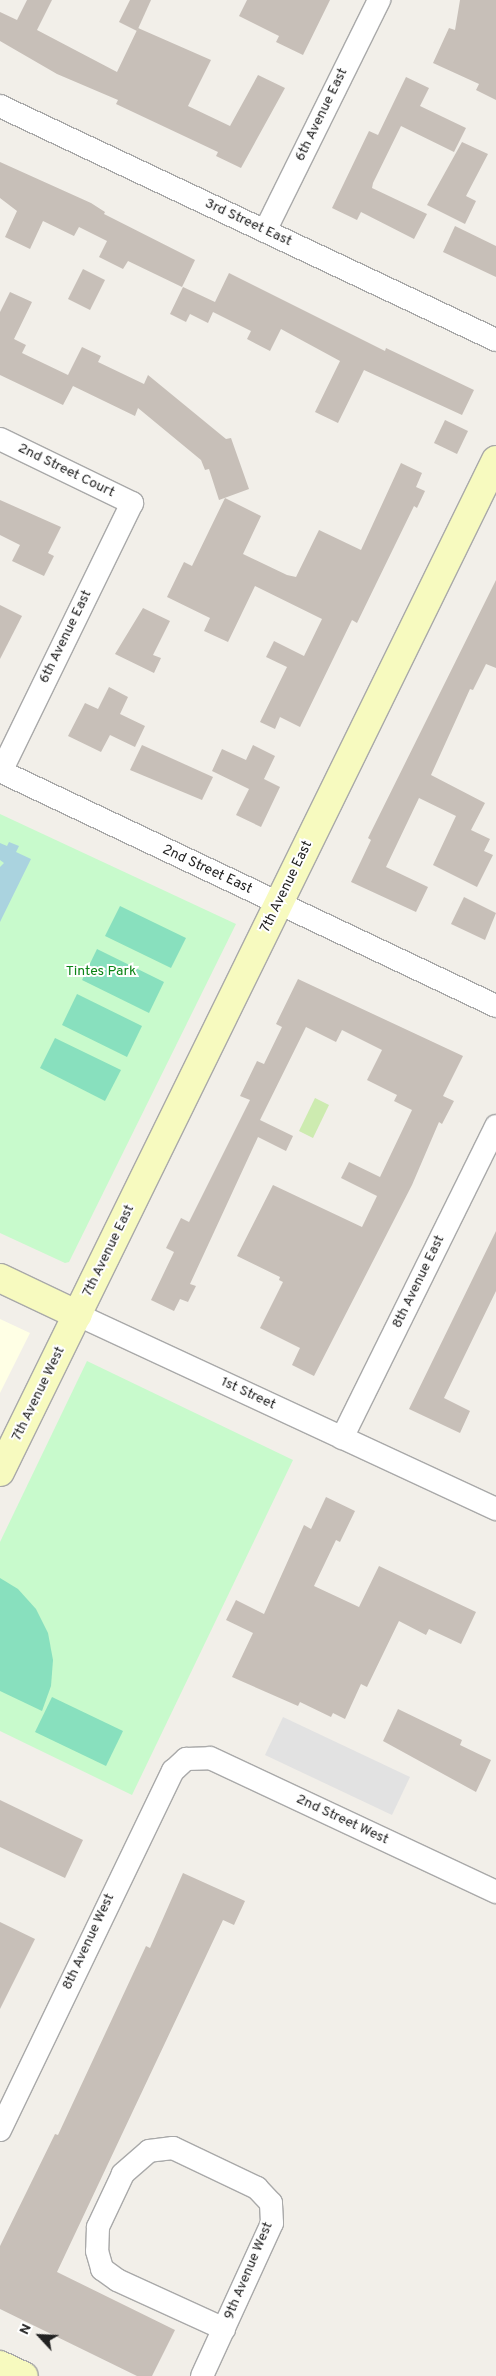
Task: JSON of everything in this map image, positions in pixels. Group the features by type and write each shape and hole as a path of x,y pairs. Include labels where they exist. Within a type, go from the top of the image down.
{"street":[{"name":"6th Avenue East","path":"265,231 379,0"},
{"name":"3rd Street East","path":"0,106 496,340"},
{"name":"2nd Street Court","path":"0,439 132,503"},
{"name":"7th Avenue East","path":"78,1315 496,460"},
{"name":"6th Avenue East","path":"0,772 132,503"},
{"name":"2nd Street East","path":"0,772 496,1006"},
{"name":"8th Avenue East","path":"342,1438 496,1126"},
{"name":"1st Street","path":"0,1278 496,1510"},
{"name":"7th Avenue West","path":"0,1472 78,1315"},
{"name":"2nd Street West","path":"186,1760 202,1756 210,1758 496,1892"},
{"name":"8th Avenue West","path":"0,2130 173,1771 186,1760"},
{"name":"9th Avenue West","path":"202,2376 224,2329 272,2223 272,2203 257,2188 173,2148 149,2150 123,2174 98,2227 97,2251 102,2269 117,2280 224,2329"},
{"path":"0,2365 24,2376"}],"shaded area":[{"path":"0,1319 30,1333 0,1393"},
{"path":"283,1717 410,1777 392,1815 265,1755"}],"green space":[{"name":"Tintes Park","path":"0,814 236,924 69,1262 65,1263 0,1233"},
{"path":"120,906 186,938 171,968 105,936"},
{"path":"97,949 164,982 149,1013 82,980"},
{"path":"77,994 142,1026 127,1057 62,1025"},
{"path":"55,1038 121,1070 105,1101 40,1068"},
{"path":"315,1098 329,1105 313,1138 299,1131"},
{"path":"87,1361 293,1460 132,1795 0,1731 0,1542"},
{"path":"0,1578 18,1589 36,1609 48,1633 53,1660 51,1686 42,1711 0,1691"},
{"path":"52,1697 123,1731 106,1766 35,1732"}],"water":[{"path":"9,842 19,846 16,852 31,859 0,922 0,867 4,863 0,860 0,843 7,846"}],"building":[{"path":"27,0 52,0 37,30 117,72 138,28 211,60 188,106 230,126 258,75 285,88 241,168 216,156 218,152 116,104 118,100 57,74 0,41 0,12 17,20"},
{"path":"130,0 151,0 137,31 119,22"},
{"path":"247,0 330,0 303,55 276,42 279,36 239,16"},
{"path":"460,0 496,0 496,100 476,90 479,84 433,63 449,28 455,30"},
{"path":"406,77 429,88 420,106 466,128 454,152 401,126 373,183 372,188 427,214 414,239 361,212 357,220 332,208 369,131 378,135"},
{"path":"462,142 488,154 466,196 476,201 465,224 427,205"},
{"path":"0,162 91,203 105,212 104,214 195,260 182,287 128,261 123,269 99,257 107,241 79,227 74,236 43,221 30,249 5,237 17,211 0,198"},
{"path":"455,226 496,246 496,277 443,252"},
{"path":"83,269 105,280 90,310 68,299"},
{"path":"229,273 385,351 386,348 474,390 462,415 364,370 338,423 315,412 340,361 281,329 270,351 247,339 251,331 213,312 208,323 190,314 186,322 170,314 183,287 215,302"},
{"path":"10,292 32,302 14,339 26,345 22,353 68,375 82,347 101,356 98,362 144,384 148,375 226,439 231,438 249,489 219,500 209,469 205,470 201,460 138,408 135,416 73,386 63,405 0,375 0,312"},
{"path":"445,420 468,431 457,454 434,443"},
{"path":"401,463 422,473 416,487 425,491 417,508 414,506 357,623 352,620 300,727 280,717 275,729 260,722 287,667 266,657 274,641 304,656 322,619 255,586 228,642 204,631 210,618 167,597 184,562 192,566 225,498 261,516 243,554 287,575 296,577 319,530 361,550"},
{"path":"0,500 61,527 48,553 54,556 44,576 12,561 20,545 0,535"},
{"path":"496,580 496,668 486,664 473,690 470,689 431,775 485,803 471,830 490,839 484,851 493,855 477,887 433,865 456,816 419,798 386,867 428,887 416,912 351,882 371,840 368,838"},
{"path":"0,605 22,616 0,659"},
{"path":"143,608 170,621 153,655 161,658 154,673 115,654"},
{"path":"109,687 128,697 120,714 145,726 135,747 110,735 101,752 68,736 85,703 98,709"},
{"path":"142,745 213,777 202,800 130,770"},
{"path":"253,745 275,756 264,779 280,787 261,827 236,815 249,789 212,771 222,749 246,760"},
{"path":"464,897 496,913 485,940 451,924"},
{"path":"298,979 463,1056 443,1096 454,1101 442,1124 439,1122 412,1185 314,1376 292,1365 300,1348 260,1328 283,1282 279,1280 280,1277 237,1256 273,1185 362,1227 377,1196 341,1178 349,1162 380,1177 412,1110 394,1101 397,1095 367,1080 382,1050 342,1030 336,1042 306,1027 260,1120 293,1136 286,1151 258,1137 190,1284 196,1286 188,1302 180,1299 174,1311 151,1300 174,1252 166,1248 181,1218 189,1222 250,1100 240,1096 257,1061 264,1064 282,1027 276,1024"},
{"path":"496,1231 496,1291 444,1398 470,1411 460,1433 409,1409"},
{"path":"326,1497 355,1511 340,1542 336,1540 314,1586 359,1607 379,1566 476,1612 461,1644 429,1629 426,1635 399,1621 367,1687 361,1684 345,1719 333,1713 331,1717 300,1702 298,1706 232,1677 253,1633 226,1620 236,1600 264,1614 304,1525 311,1529"},
{"path":"398,1709 462,1740 460,1745 491,1760 476,1792 383,1741"},
{"path":"0,1800 83,1840 65,1878 0,1847"},
{"path":"183,1873 245,1901 234,1925 223,1920 57,2272 175,2330 152,2376 137,2376 0,2309 0,2246 55,2134 58,2135 146,1946 150,1948"},
{"path":"0,1922 35,1939 0,2009"}]}
